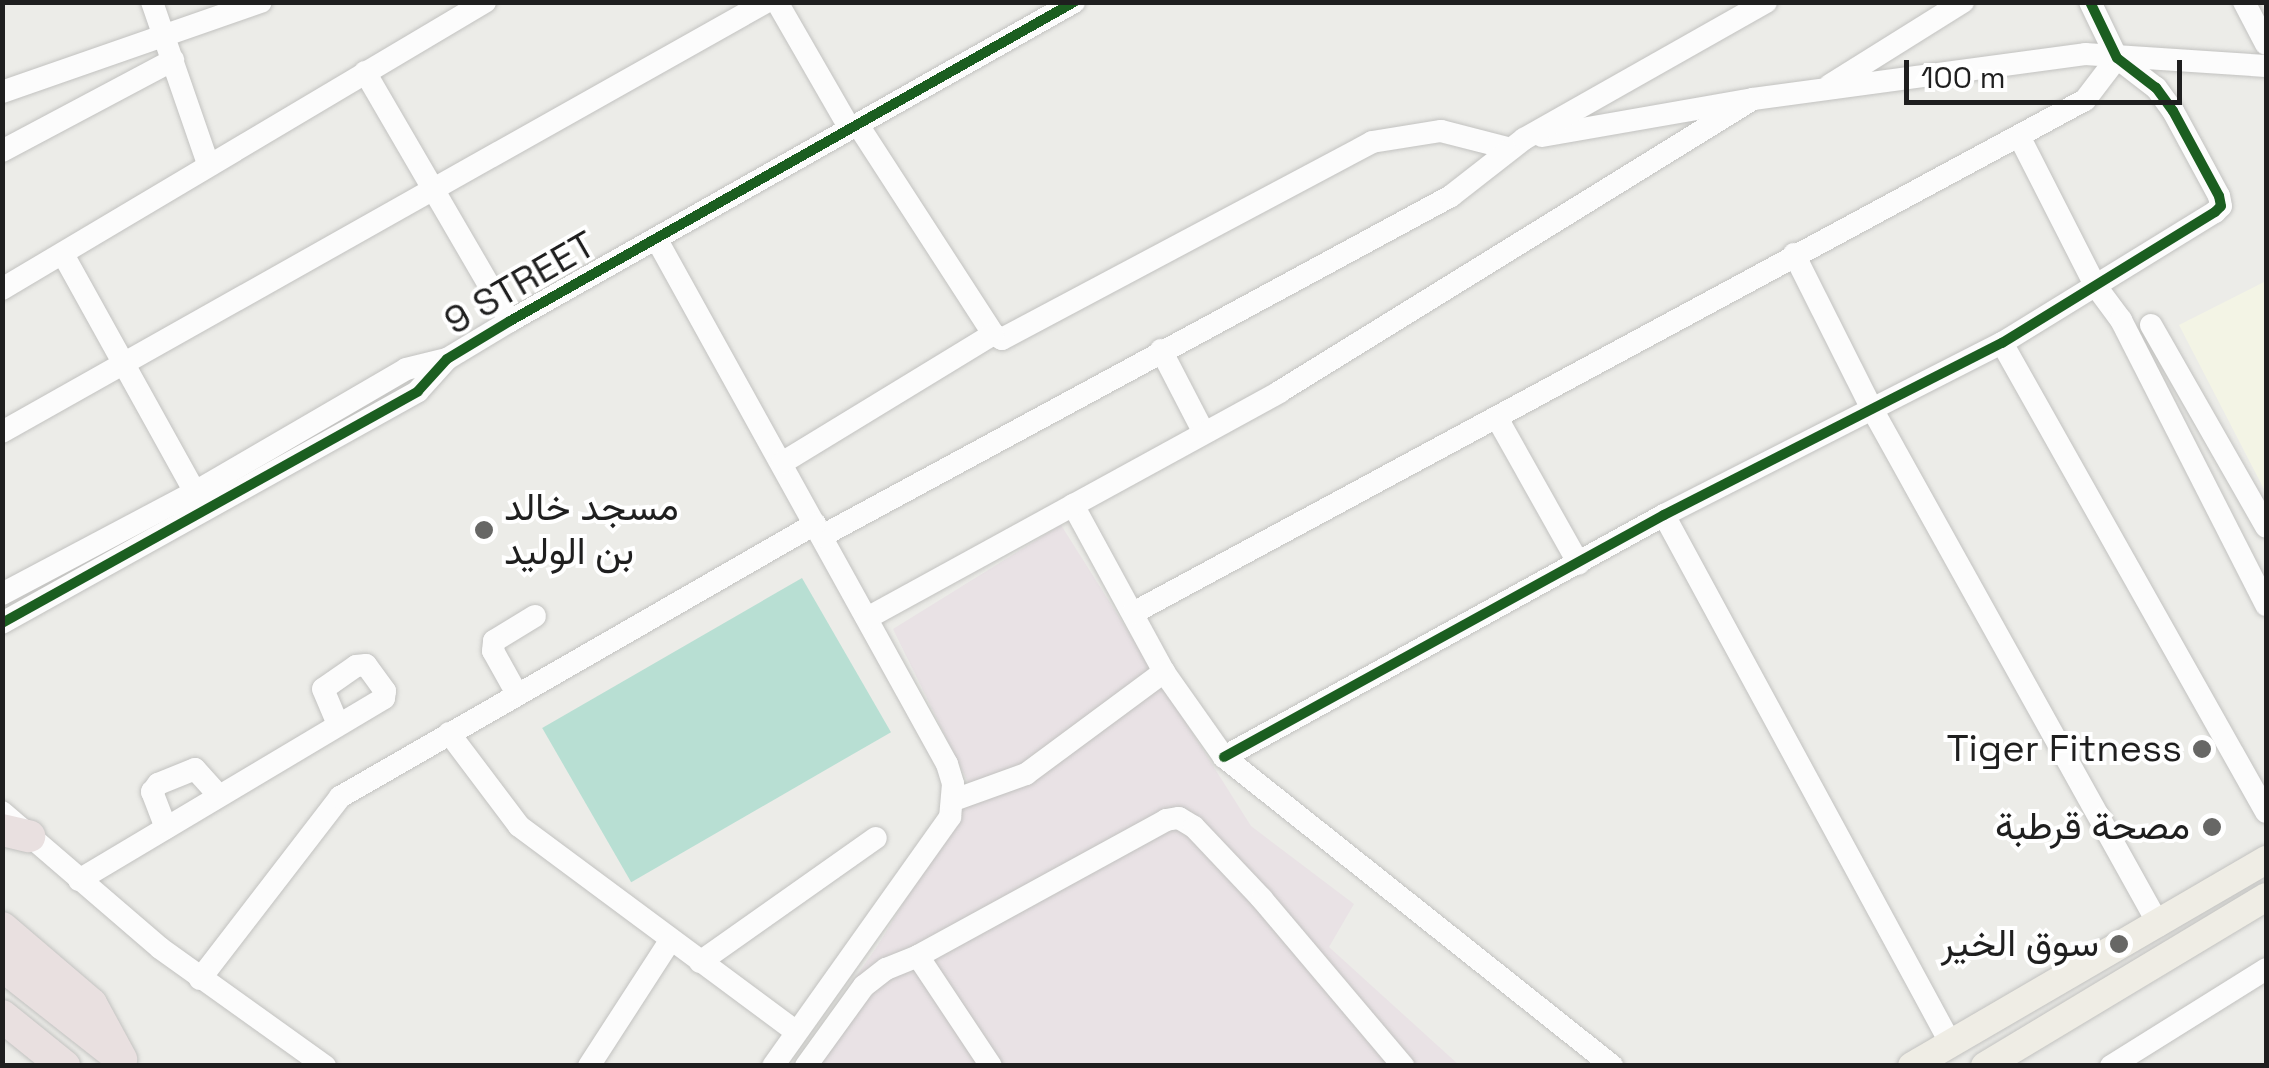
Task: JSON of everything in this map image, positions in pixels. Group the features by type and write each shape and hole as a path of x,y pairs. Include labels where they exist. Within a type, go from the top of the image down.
{"highway":[{"path":"2,928 92,1004 125,1062"},
{"path":"2,965 125,1062"},
{"path":"2,1016 64,1066"}],"main road":[{"path":"1912,1066 2266,860"},
{"path":"1986,1066 2266,896"}],"street":[{"path":"152,2 208,164"},
{"path":"2,92 261,2"},
{"path":"2,289 64,256 208,164 484,2"},
{"path":"2,432 766,2"},
{"path":"778,2 854,127 993,334 1002,340 1372,142 1396,134 1440,131 1517,144 1753,99 2085,54 2266,66"},
{"name":"9 STREET","path":"2,623 406,369 448,359 1074,2"},
{"path":"200,979 340,797 517,694 818,530 1451,196 1517,144 1766,2"},
{"path":"1822,90 1964,2"},
{"path":"1224,757 1664,515 2002,343 2221,206 2173,111 2156,88 2117,58 2090,2"},
{"path":"2244,2 2266,44"},
{"path":"1133,614 2085,100 2117,58"},
{"path":"2,151 173,60"},
{"path":"365,72 510,321"},
{"path":"867,618 1279,392 1753,99"},
{"path":"2020,136 2094,285 2121,320 2266,605"},
{"path":"658,240 947,764 954,800 950,817 936,839 772,1066"},
{"path":"1794,254 1871,407 2159,925"},
{"path":"64,256 200,502"},
{"path":"2151,326 2266,527"},
{"path":"782,464 993,334"},
{"path":"2002,343 2266,809"},
{"path":"1160,350 1204,433"},
{"path":"1496,418 1579,564"},
{"name":"9 STREET","path":"2,594 200,502"},
{"path":"1073,505 1164,672 1224,757 1612,1066"},
{"path":"1664,515 1950,1044"},
{"path":"517,694 493,651 494,640 534,616"},
{"path":"954,800 1026,774 1164,672"},
{"path":"79,880 338,724"},
{"path":"449,733 519,826 796,1032"},
{"path":"166,828 152,792 158,784 195,769 219,796"},
{"path":"2,812 16,833 200,979 324,1066"},
{"path":"806,1066 864,986 886,969 918,956 1166,820 1179,818 1194,826 1262,899 1402,1066"},
{"path":"700,962 876,838"},
{"path":"589,1066 670,942"},
{"path":"918,956 991,1066"},
{"path":"2122,1063 2266,970"}],"shaded area":[{"path":"2266,281 2266,493 2179,325"},
{"path":"1061,525 1251,826 1354,904 1329,947 1459,1065 794,1066 878,945 972,790 893,629"}],"green space":[{"path":"802,578 891,732 631,882 542,728"}],"cycle path":[{"path":"2,623 418,391 447,359 510,321 1074,2"},
{"path":"1224,757 1664,515 2002,343 2215,212 2221,206 2219,196 2173,111 2156,88 2117,58 2090,2"}],"place":[{"name":"مسجد خالد بن الوليد","path":"484,530"},
{"name":"Tiger Fitness","path":"2202,749"},
{"name":"مصحة قرطبة","path":"2212,827"},
{"name":"سوق الخير","path":"2119,944"}]}
